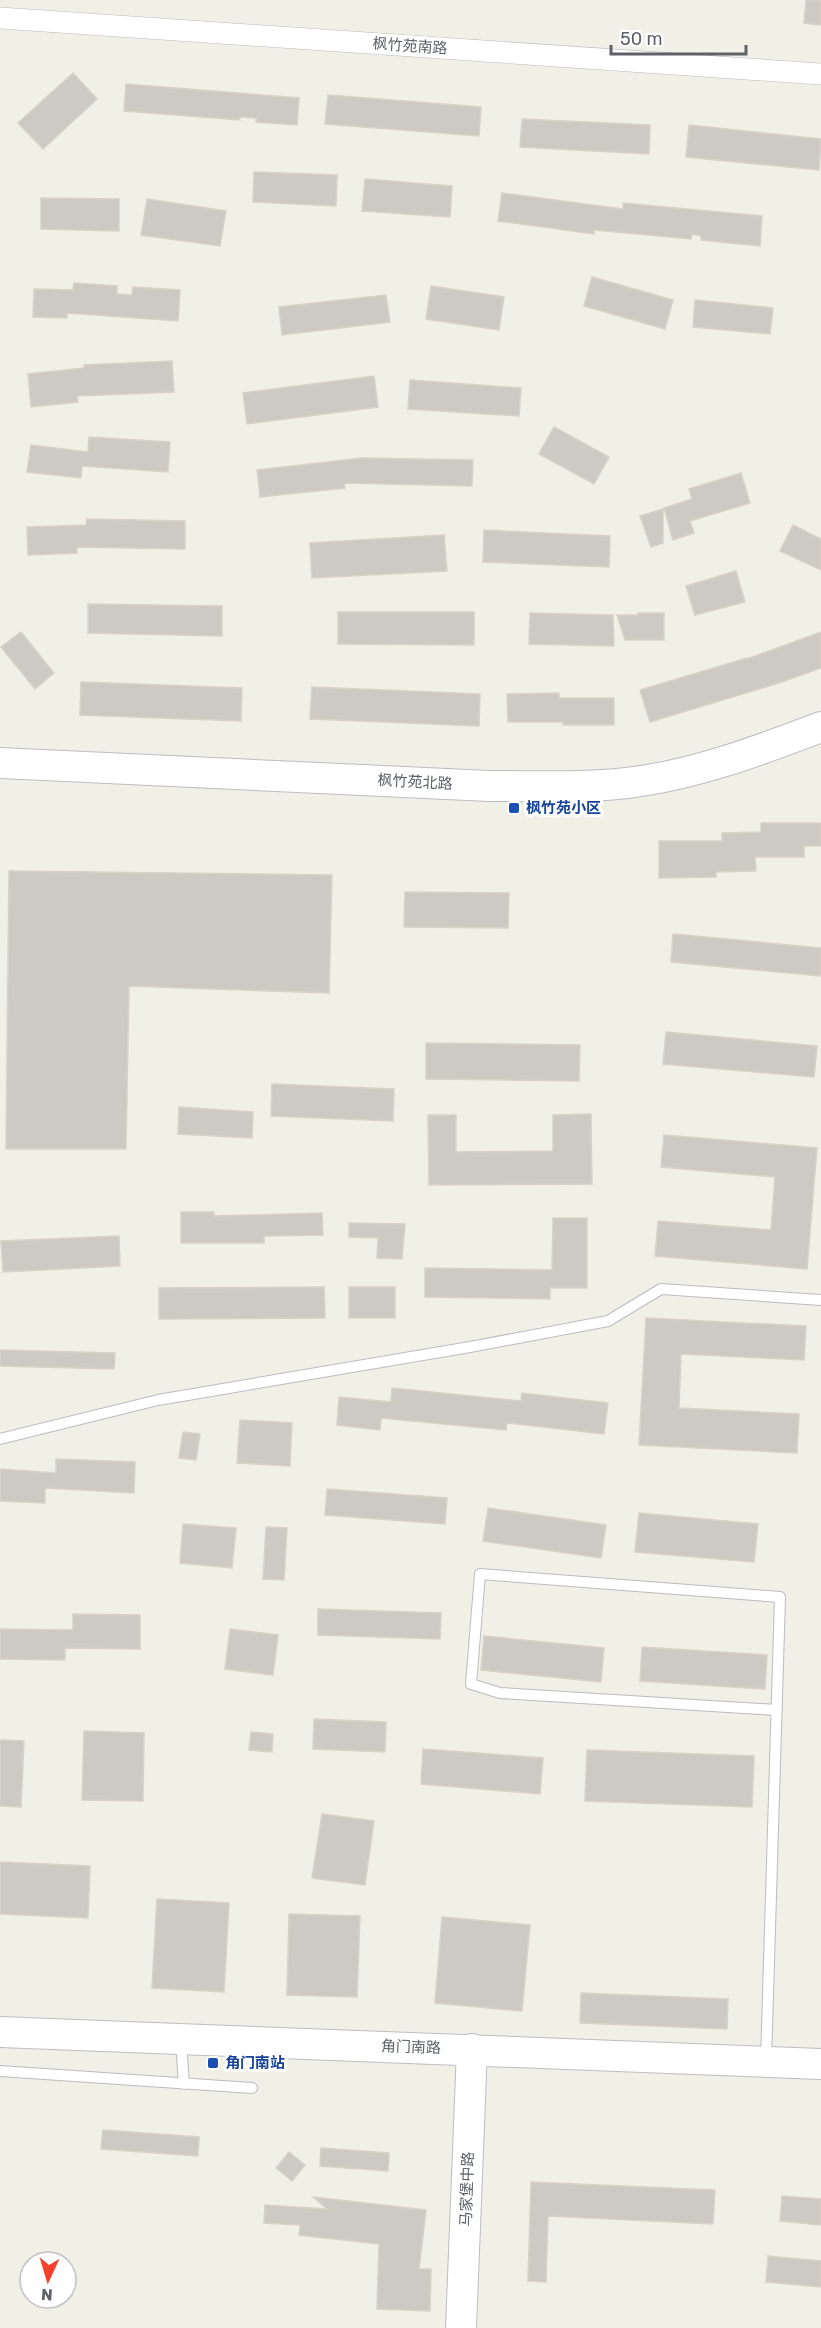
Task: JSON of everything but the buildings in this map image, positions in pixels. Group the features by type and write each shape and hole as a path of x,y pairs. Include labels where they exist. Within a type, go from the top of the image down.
{"street":[{"name":"枫竹苑南路","path":"0,18 821,74"},
{"name":"枫竹苑北路","path":"0,763 489,786 568,786 627,783 688,772 749,755 821,727"},
{"name":"角门南路","path":"0,2032 821,2064"},
{"name":"马家堡中路","path":"461,2328 472,2049"}],"lane":[{"path":"0,1439 158,1400 608,1322 661,1289 821,1300"},
{"path":"766,2062 777,1710 780,1597 480,1574 471,1684 500,1693 777,1710"},
{"path":"180,2038 184,2084"},
{"path":"0,2071 252,2088"}],"place":[{"name":"枫竹苑小区","path":"514,808"},
{"name":"角门南站","path":"213,2063"}]}
